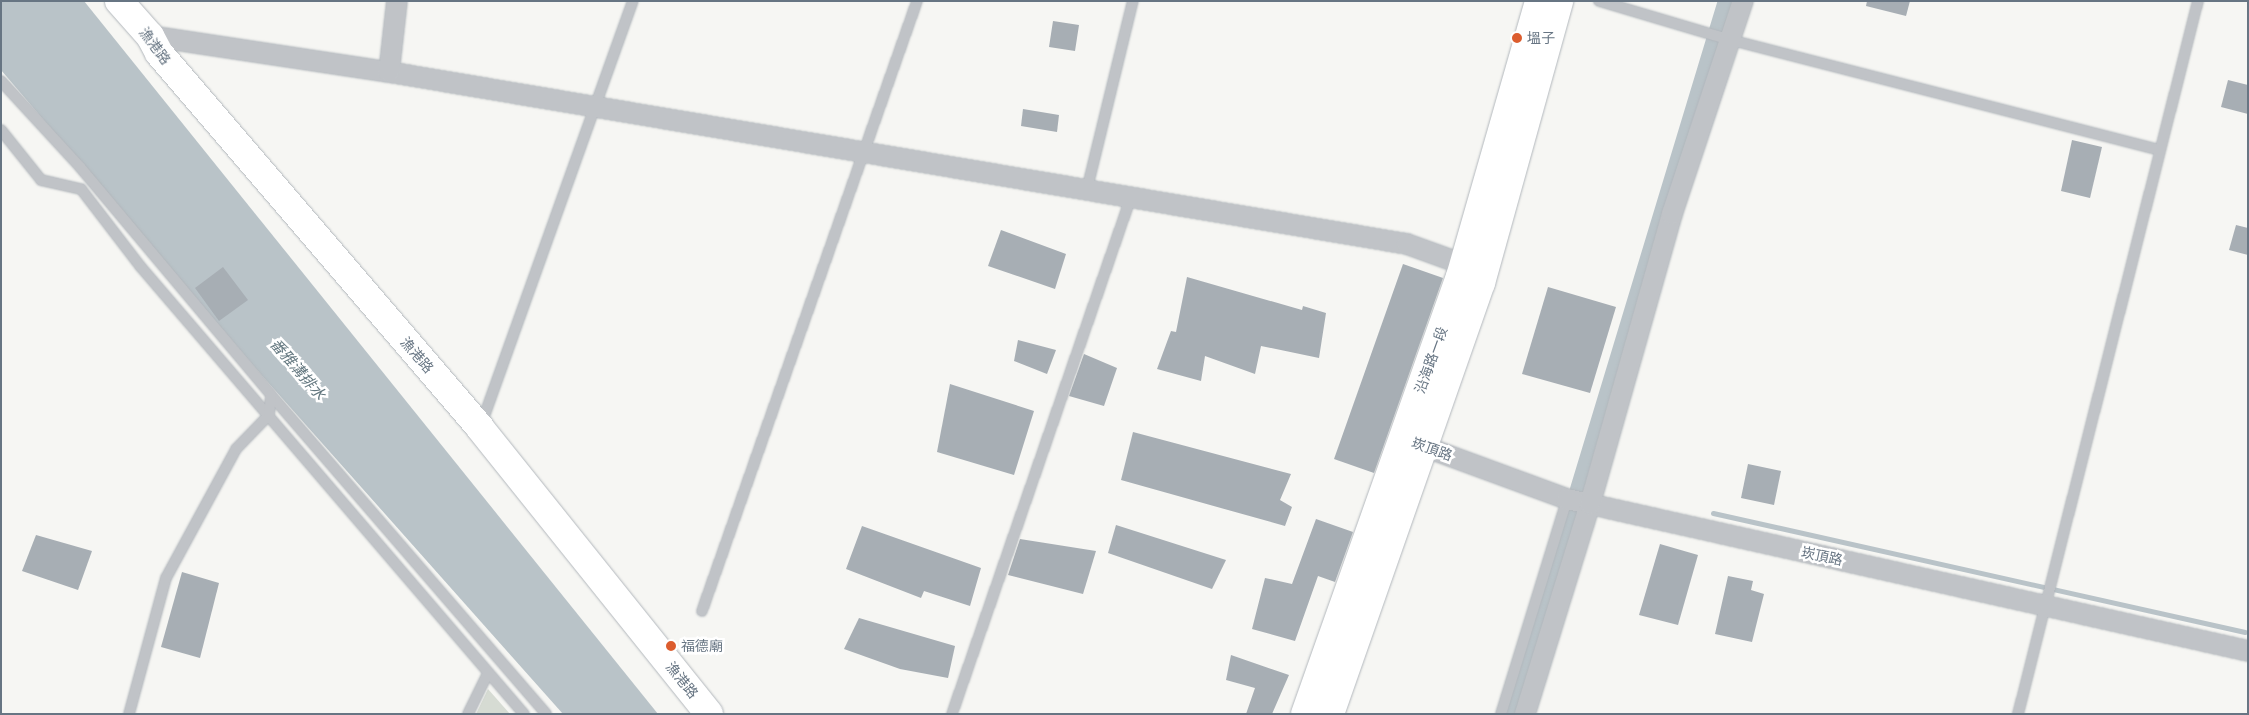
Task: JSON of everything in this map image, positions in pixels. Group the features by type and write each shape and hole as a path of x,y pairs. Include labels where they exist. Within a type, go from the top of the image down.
{"main road":[{"name":"漁港路","path":"119,1 150,36 159,53 480,428 709,714"},
{"name":"沿海路一段","path":"1474,269 1539,1"},
{"name":"沿海路一段","path":"1330,714 1413,443 1474,269 1559,1"},
{"name":"沿海路一段","path":"1305,714 1413,443"}],"street":[{"path":"389,72 397,1"},
{"path":"1525,714 1590,504 1672,214 1743,1"},
{"path":"150,36 389,72 864,154 1087,189 1407,244 1474,269"},
{"name":"崁頂路","path":"1413,443 1567,499 2248,651"}],"lane":[{"path":"480,428 633,1"},
{"path":"702,612 918,1"},
{"path":"1087,189 1133,1"},
{"path":"1599,1 1731,40 2159,150"},
{"path":"2018,714 2198,1"},
{"path":"1,81 80,167 271,395 546,714"},
{"path":"1,130 41,180 81,189 140,266 524,714"},
{"path":"952,714 1131,197"},
{"path":"129,714 166,578 236,449 269,415 271,395"},
{"path":"1502,714 1567,499"},
{"path":"468,714 488,673"}],"shaded area":[{"path":"488,689 510,714 476,714"}],"water":[{"name":"番雅溝排水","path":"1,1 84,1 658,714 563,714 265,379 1,70"}],"building":[{"path":"1867,1 1910,1 1906,16 1866,6"},
{"path":"1053,21 1079,25 1075,51 1049,47"},
{"path":"2228,80 2248,85 2248,114 2221,107"},
{"path":"1023,109 1059,115 1057,132 1021,126"},
{"path":"2072,140 2102,147 2090,198 2061,191"},
{"path":"2236,225 2248,228 2248,255 2229,250"},
{"path":"1001,230 1066,254 1055,289 988,266"},
{"path":"1403,264 1443,278 1374,473 1334,459"},
{"path":"223,267 248,300 219,321 195,288"},
{"path":"1187,277 1302,310 1303,306 1326,313 1319,358 1261,346 1255,374 1205,356 1201,381 1157,369 1171,331 1176,332"},
{"path":"1548,287 1616,307 1590,393 1522,374"},
{"path":"1018,340 1056,350 1047,374 1014,361"},
{"path":"1084,354 1117,368 1104,406 1069,396"},
{"path":"950,384 1034,411 1014,475 937,452"},
{"path":"1133,432 1291,474 1280,500 1292,507 1285,526 1121,480"},
{"path":"1748,464 1781,471 1774,505 1741,498"},
{"path":"1316,519 1353,532 1335,582 1318,576 1295,641 1252,629 1265,578 1292,584"},
{"path":"1116,525 1226,560 1212,589 1108,553"},
{"path":"862,526 981,568 970,606 924,591 921,598 846,569"},
{"path":"36,535 92,551 78,590 22,571"},
{"path":"1020,539 1096,551 1083,594 1008,575"},
{"path":"1660,544 1698,555 1678,625 1639,615"},
{"path":"182,572 219,583 200,658 161,647"},
{"path":"1728,576 1753,581 1751,590 1764,594 1752,642 1715,634"},
{"path":"859,618 955,646 948,678 900,669 844,649"},
{"path":"1231,655 1289,675 1272,714 1246,714 1255,688 1226,680"}],"waterway":[{"path":"1511,714 1727,1"},
{"path":"1713,513 2245,632"}],"place":[{"name":"塭子","path":"1517,38"},
{"name":"福德廟","path":"671,646"}]}
